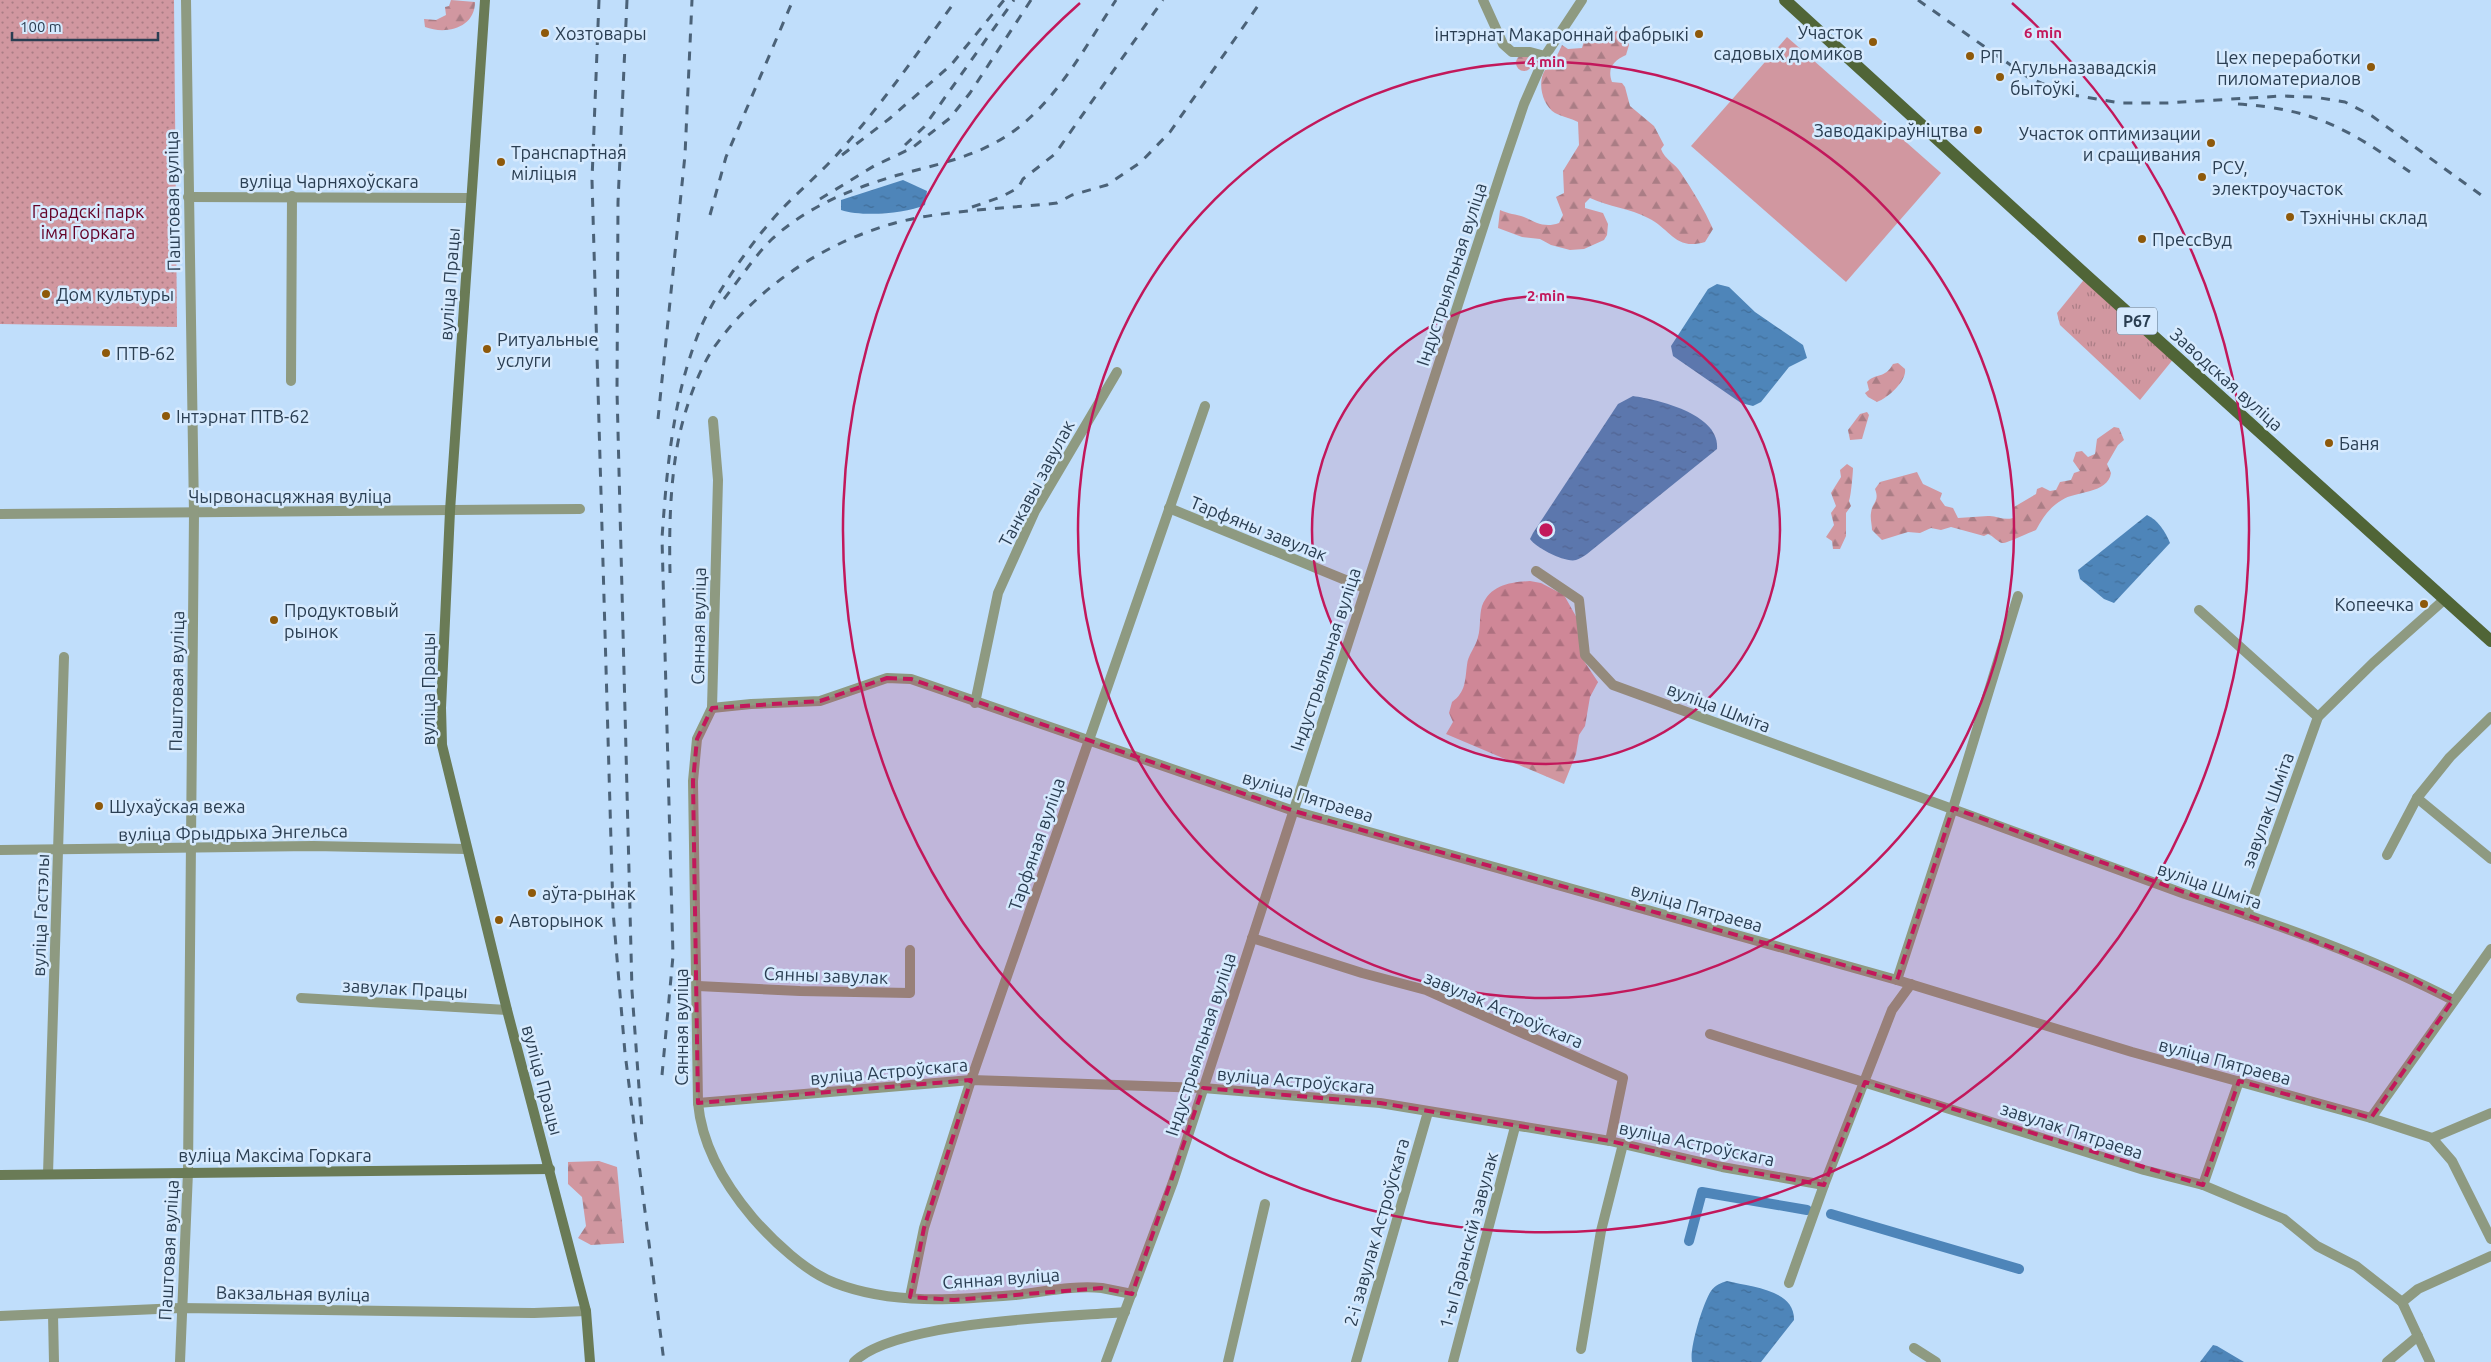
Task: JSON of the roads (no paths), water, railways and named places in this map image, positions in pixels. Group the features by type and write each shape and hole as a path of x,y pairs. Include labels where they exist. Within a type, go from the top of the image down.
{"main road":[{"name":"вуліца Працы","path":"485,0 450,511 441,708 442,746 507,1010 586,1311 590,1362"},
{"name":"Заводская вуліца","path":"1785,0 2491,640"},
{"name":"вуліца Максіма Горкага","path":"0,1174 550,1169"}],"street":[{"name":"Паштовая вуліца","path":"180,1362 180,1308 188,1172 194,513 186,0"},
{"path":"1482,0 1503,44 1512,52 1530,52 1545,56"},
{"name":"Індустрыяльная вуліца","path":"1106,1362 1173,1182 1524,104 1545,56 1582,0"},
{"path":"291,381 292,196"},
{"name":"вуліца Чарняхоўскага","path":"188,197 470,198"},
{"name":"Танкавы завулак","path":"975,703 998,593 1035,511 1117,372"},
{"name":"Тарфяная вуліца","path":"910,1297 924,1228 971,1080 1205,406"},
{"name":"Сянная вуліца","path":"713,421 718,480 712,708 697,739 693,781 698,986 698,1104 700,1121 708,1146 725,1181 744,1207 780,1246 805,1265 834,1283 875,1295 954,1300 1101,1288 1132,1294"},
{"name":"Чырвонасцяжная вуліца","path":"0,514 450,511 580,508"},
{"name":"Тарфяны завулак","path":"1169,508 1365,588"},
{"name":"вуліца Шміта","path":"1536,571 1579,600 1585,655 1613,685 1816,761 1953,808 2247,915 2406,976 2453,1000"},
{"path":"1897,980 1953,808 2018,596"},
{"name":"завулак Шміта","path":"2247,915 2318,717 2373,663 2445,599"},
{"path":"2199,610 2318,717"},
{"name":"вуліца Гастэлы","path":"48,1174 64,657"},
{"name":"вуліца Пятраева","path":"712,708 820,701 887,678 911,679 975,703 1294,811 1911,984 2132,1052 2370,1118 2432,1138"},
{"path":"2387,855 2418,798 2450,757 2491,717"},
{"path":"2418,798 2491,859"},
{"name":"вуліца Фрыдрыха Энгельса","path":"0,850 313,846 466,849"},
{"name":"завулак Астроўскага","path":"1252,938 1362,973 1426,990 1623,1078 1610,1141"},
{"path":"2370,1118 2491,949"},
{"name":"Сянны завулак","path":"698,986 800,991 910,993 910,950"},
{"path":"1790,1283 1824,1185 1892,1010 1911,984"},
{"name":"завулак Працы","path":"301,998 507,1010"},
{"name":"завулак Пятраева","path":"1710,1034 2144,1170 2204,1185 2284,1219 2317,1246 2356,1266 2402,1302"},
{"name":"вуліца Астроўскага","path":"698,1104 971,1080 1203,1088 1332,1098 1428,1112 1610,1141 1722,1167 1824,1185"},
{"path":"2204,1185 2239,1081"},
{"name":"2-і завулак Астроўскага","path":"1356,1362 1428,1112"},
{"path":"2491,1112 2432,1138 2452,1161 2491,1239"},
{"name":"1-ы Гаранскій завулак","path":"1453,1362 1515,1127"},
{"path":"1581,1350 1600,1231 1623,1144"},
{"path":"1228,1362 1265,1204"},
{"path":"2430,1362 2402,1302 2418,1289 2491,1256"},
{"name":"Вакзальная вуліца","path":"0,1316 180,1308 534,1313 586,1311"},
{"path":"854,1362 888,1342 904,1337 977,1324 1125,1312"},
{"path":"53,1314 54,1362"},
{"path":"2387,1362 2418,1336"},
{"path":"1914,1348 1936,1362"}],"water":[{"path":"903,180 927,191 925,205 906,211 871,214 841,210 841,200"},
{"path":"1717,284 1729,287 1755,312 1803,345 1807,358 1789,367 1761,402 1753,406 1741,403 1673,356 1671,346 1708,289"},
{"path":"1633,396 1672,405 1699,418 1709,427 1715,437 1717,449 1583,557 1576,560 1565,559 1544,550 1530,539 1533,533 1618,404"},
{"path":"2147,515 2161,526 2170,543 2114,603 2104,599 2080,579 2078,570"},
{"path":"1727,1281 1770,1291 1779,1296 1787,1302 1792,1310 1794,1320 1761,1362 1692,1362 1695,1337 1708,1297 1714,1287"},
{"path":"2213,1345 2217,1346 2244,1362 2200,1362"}],"waterway":[{"path":"1689,1241 1702,1192 1807,1210"},
{"path":"1831,1214 2019,1269"}],"railway":[{"path":"599,0 592,180 613,911 625,1053 664,1362"},
{"path":"627,0 618,202 617,391 632,991 642,1129"},
{"path":"658,419 685,155 692,0"},
{"path":"710,215 726,157 793,0"},
{"path":"662,1075 673,956 662,538 666,484 673,431 691,352 716,298 748,249 782,209 827,165 856,132 956,0"},
{"path":"842,155 889,119 951,65 1004,0"},
{"path":"905,145 924,127 1014,0"},
{"path":"820,199 874,166 912,148 950,118 970,93 1031,0"},
{"path":"724,299 771,240 815,208 864,186 968,155 1008,135 1025,122 1055,91 1081,55 1116,0"},
{"path":"972,207 1001,197 1018,188 1023,179 1055,154 1163,0"},
{"path":"670,573 672,488 676,454 685,414 703,366 715,346 750,306 770,288 814,257 862,234 888,225 949,213 1057,203 1072,195 1107,185 1141,162 1170,132 1262,0"},
{"path":"1918,0 2029,78 2067,94 2121,103 2167,103 2282,96 2314,97 2345,102 2372,116 2481,195"},
{"path":"2238,104 2310,116 2349,133 2410,172"}],"place":[{"name":"Хозтовары","path":"545,33"},
{"name":"інтэрнат Макароннай фабрыкі","path":"1699,34"},
{"name":"Участок садовых домиков","path":"1873,42"},
{"name":"РП","path":"1970,56"},
{"name":"Цех переработки пиломатериалов","path":"2371,67"},
{"name":"Агульназавадскія бытоўкі","path":"2000,77"},
{"name":"Заводакіраўніцтва","path":"1978,130"},
{"name":"Участок оптимизации и сращивания","path":"2211,143"},
{"name":"Транспартная міліцыя","path":"501,162"},
{"name":"РСУ, электроучасток","path":"2202,177"},
{"name":"Тэхнічны склад","path":"2290,217"},
{"name":"ПрессВуд","path":"2142,239"},
{"name":"Дом культуры","path":"46,294"},
{"name":"Ритуальные услуги","path":"487,349"},
{"name":"ПТВ-62","path":"106,353"},
{"name":"Інтэрнат ПТВ-62","path":"166,416"},
{"name":"Баня","path":"2329,443"},
{"name":"Копеечка","path":"2424,604"},
{"name":"Продуктовый рынок","path":"274,620"},
{"name":"Шухаўская вежа","path":"99,806"},
{"name":"аўта-рынак","path":"532,893"},
{"name":"Авторынок","path":"499,920"}],"park label":[{"name":"Гарадскі парк імя Горкага","path":"88,221"}]}
